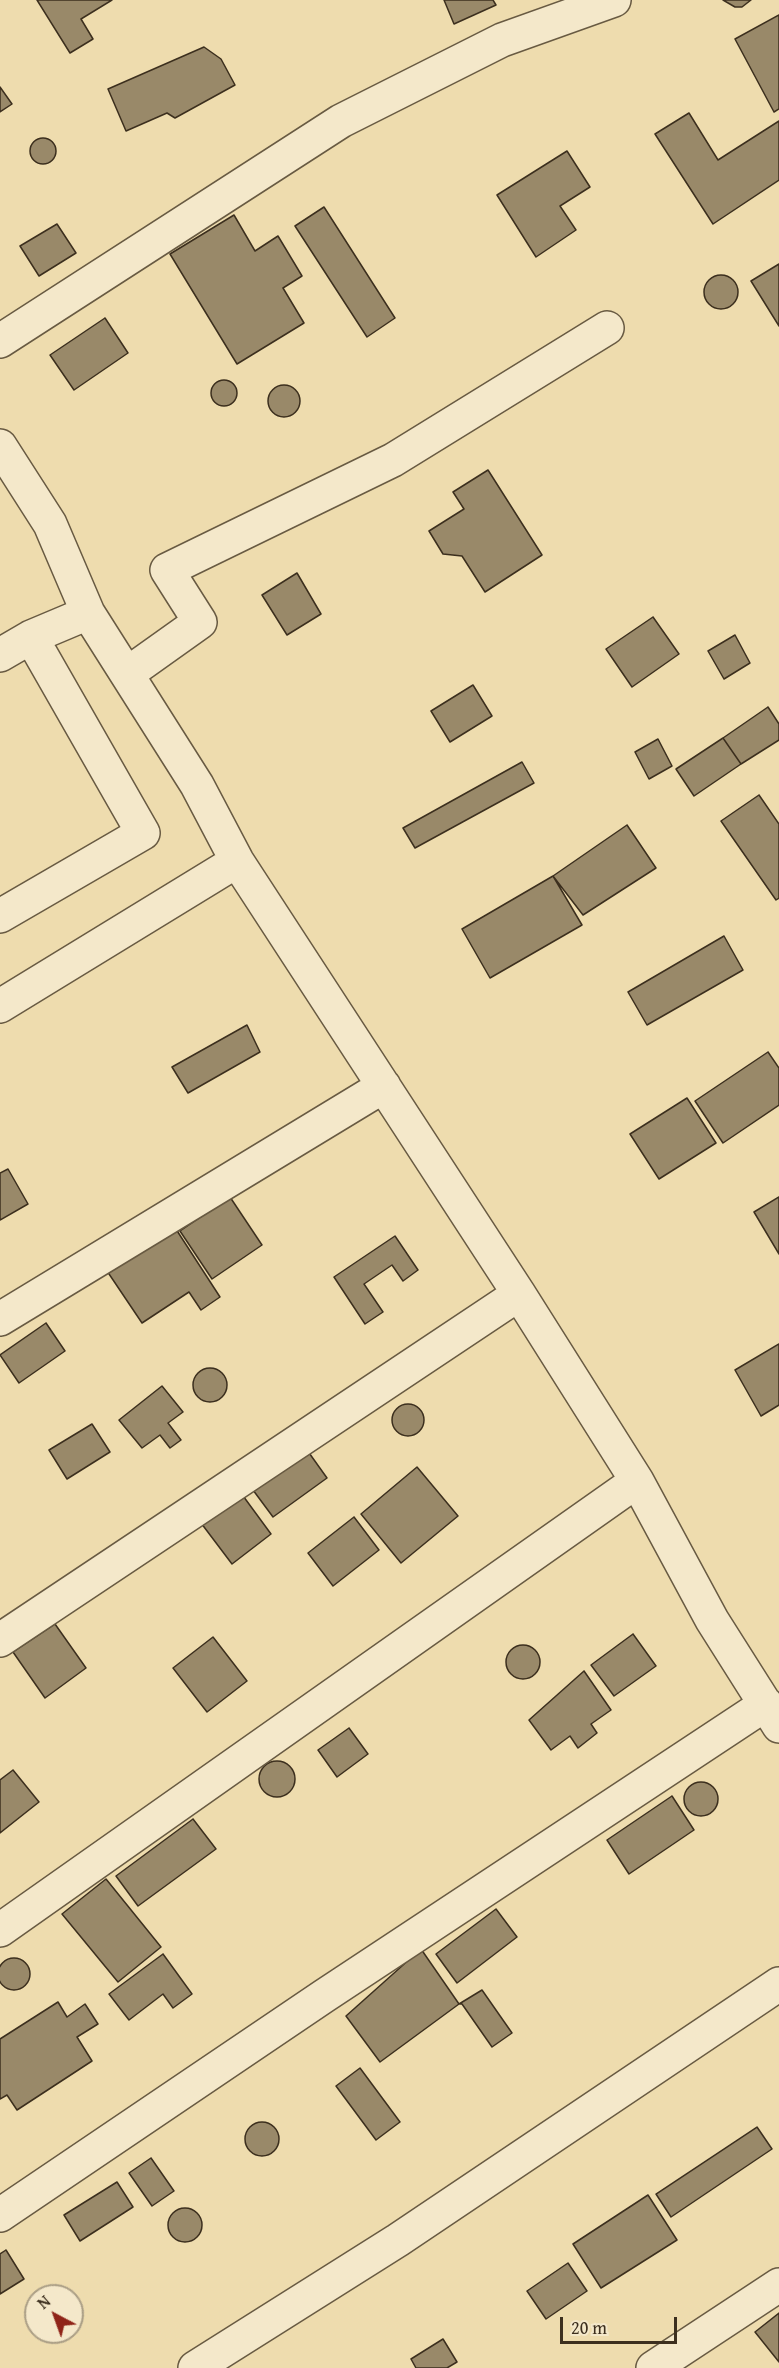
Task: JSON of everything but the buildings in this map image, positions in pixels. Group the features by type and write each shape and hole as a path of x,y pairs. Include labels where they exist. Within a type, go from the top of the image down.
{"street":[{"path":"0,341 341,121 501,40 614,0"},
{"path":"127,674 200,622 167,570 393,460 607,328"},
{"path":"0,446 11,483 50,524 88,614 197,785 237,861 519,1294 637,1480 712,1620 772,1715 324,1996 0,2215"},
{"path":"0,655 31,637 88,614"},
{"path":"0,916 143,832 31,637"},
{"path":"0,1006 237,861"},
{"path":"0,1319 384,1086"},
{"path":"0,1640 519,1294"},
{"path":"0,1930 637,1480"},
{"path":"195,2368 398,2240 779,1984"},
{"path":"653,2368 779,2285"}]}
